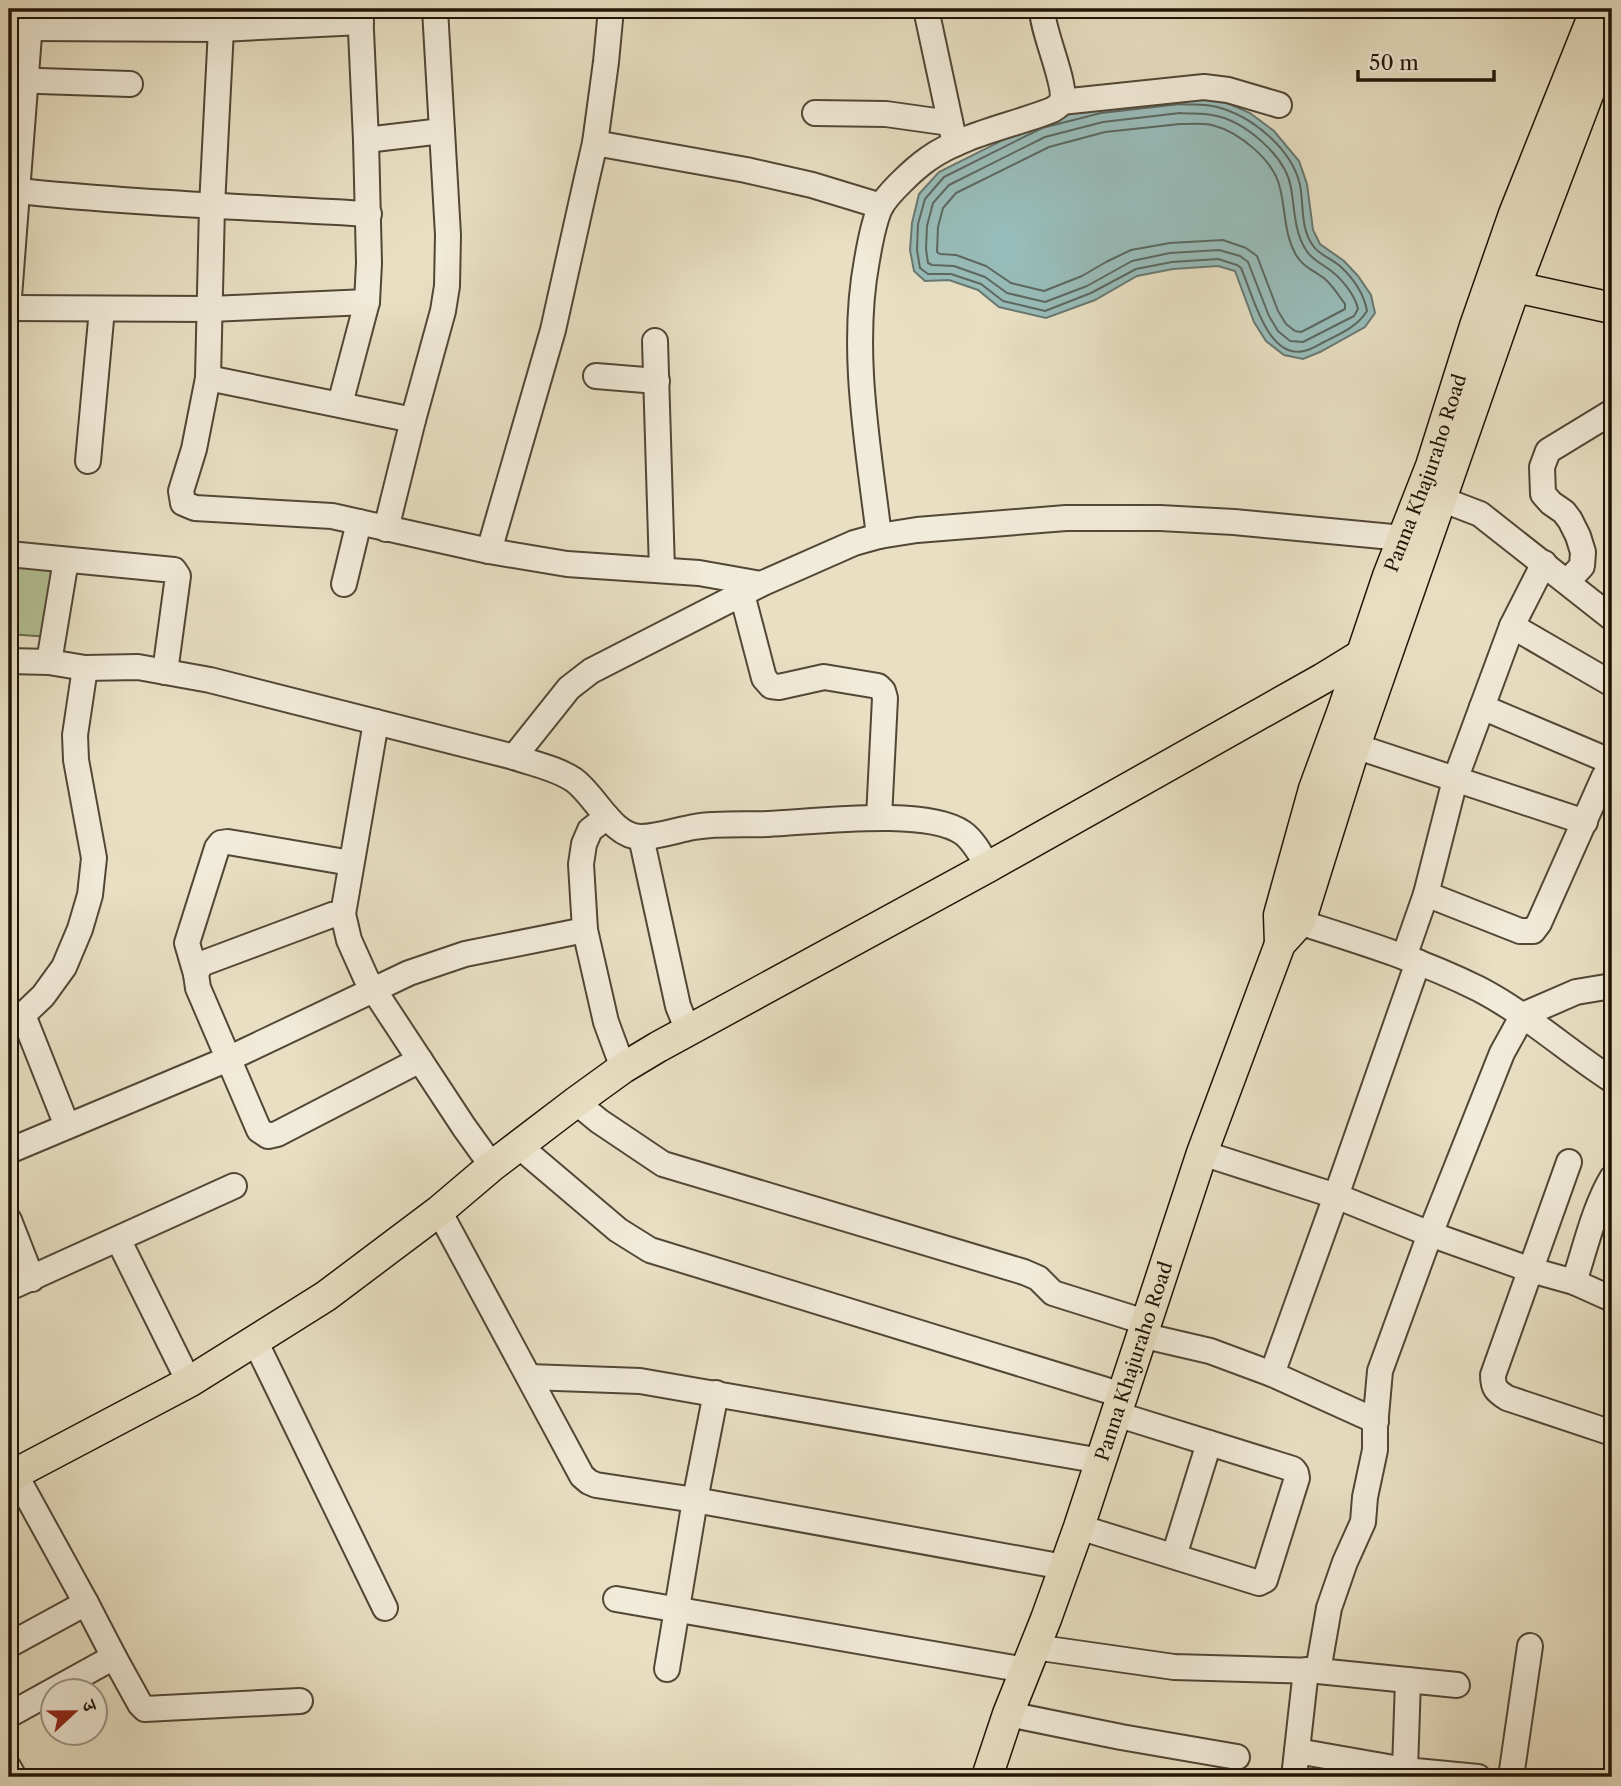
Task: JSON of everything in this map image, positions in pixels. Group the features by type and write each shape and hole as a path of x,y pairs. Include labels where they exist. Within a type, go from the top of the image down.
{"main road":[{"name":"Panna Khajuraho Road","path":"1286,927 1314,789 1388,576 1434,456 1475,326 1504,283 1514,214 1596,9"},
{"name":"Panna Khajuraho Road","path":"987,1777 1079,1527 1202,1153 1355,746 1441,499 1504,283 1612,36"},
{"path":"1504,283 1612,309"},
{"path":"12,1475 189,1382 326,1296 623,1068 988,867 1322,679 1361,654"}],"street":[{"path":"386,529 443,311 447,286 448,235 435,9"},
{"path":"489,551 553,330 595,143 611,9"},
{"path":"926,9 952,134"},
{"path":"815,113 886,114 952,134 1052,110 1061,102 1064,90 1046,33 1042,9"},
{"path":"9,296 16,80 30,18 221,29 361,15 369,214 367,302 340,404"},
{"path":"221,29 212,206 208,378 194,449 181,491 183,503 195,508 332,516 489,551 567,564 699,573 752,589"},
{"path":"16,80 130,83"},
{"path":"1061,102 1205,87 1228,90 1279,105"},
{"path":"366,140 442,131"},
{"path":"879,536 862,380 860,324 863,282 870,242 881,206 952,134"},
{"path":"595,143 746,170 812,185 881,206"},
{"path":"13,190 65,197 369,214"},
{"path":"9,308 210,309 367,302"},
{"path":"88,461 102,309"},
{"path":"655,341 662,570"},
{"path":"596,376 657,381"},
{"path":"208,378 413,420"},
{"path":"1568,581 1581,566 1583,552 1570,520 1543,494 1542,467 1548,452 1612,412"},
{"path":"1441,499 1480,514 1609,612"},
{"path":"514,757 569,688 590,671 752,589 854,543 879,536 930,529 1066,519 1160,518 1403,538"},
{"path":"344,584 359,522"},
{"path":"9,554 174,570 178,576 165,672"},
{"path":"49,662 66,560"},
{"path":"1272,1374 1336,1196 1411,960 1455,780 1512,626 1544,562"},
{"path":"752,589 764,678 771,686 779,687 824,677 878,686 883,691 885,698 879,818"},
{"path":"1512,626 1612,684"},
{"path":"9,661 49,662 85,668 138,667 210,680 514,757 552,769 573,780 626,834 641,837 696,827 879,818 915,820 946,825 962,832 988,867"},
{"path":"67,1126 16,1019 43,996 64,967 80,929 90,895 94,858 76,760 75,735 85,668"},
{"path":"1426,894 1520,931 1533,930 1539,923 1612,763 1482,707"},
{"path":"376,722 343,914 349,940 366,978 492,1166"},
{"path":"1355,746 1585,822"},
{"path":"607,817 590,830 584,844 581,864 585,930 606,1022 623,1068"},
{"path":"641,837 678,1006 688,1031"},
{"path":"351,863 221,843 217,848 187,943 198,988 259,1130 268,1136 277,1135 420,1060"},
{"path":"196,974 201,964 332,915 343,914"},
{"path":"1286,927 1411,960 1480,990 1523,1016 1612,1080"},
{"path":"9,1151 229,1059 409,973 465,954 585,930"},
{"path":"1294,1777 1312,1670 1329,1608 1363,1522 1365,1497 1375,1450 1380,1371 1430,1234 1502,1053 1523,1016 1576,992 1612,986"},
{"path":"576,1102 599,1121 663,1164 1024,1272 1038,1278 1053,1293 1272,1374 1376,1421"},
{"path":"519,1146 618,1230 650,1250 1119,1404 1209,1443 1293,1469 1296,1473 1297,1478 1262,1583 1079,1527"},
{"path":"1202,1153 1336,1196 1430,1234 1531,1270 1574,1282 1612,1298"},
{"path":"1569,1161 1493,1376 1493,1385 1497,1392 1507,1398 1612,1433"},
{"path":"1574,1282 1590,1231 1612,1178"},
{"path":"9,1288 234,1186"},
{"path":"439,1211 582,1476 589,1482 1064,1567"},
{"path":"9,1220 32,1279"},
{"path":"118,1240 189,1382"},
{"path":"254,1341 385,1608"},
{"path":"529,1377 640,1381 1101,1461"},
{"path":"667,1669 716,1393"},
{"path":"1174,1556 1209,1443"},
{"path":"12,1475 145,1709 300,1701"},
{"path":"616,1599 678,1610 1029,1658 1174,1667 1312,1670 1457,1685"},
{"path":"9,1646 86,1603"},
{"path":"1511,1777 1530,1646"},
{"path":"9,1715 114,1657"},
{"path":"1404,1774 1408,1680"},
{"path":"1008,1714 1237,1757"},
{"path":"1297,1751 1404,1774 1478,1777"},
{"path":"9,1768 14,1777"}],"green space":[{"path":"9,565 55,569 49,637 9,634"}],"water":[{"path":"1179,97 1218,99 1250,113 1274,131 1299,161 1307,184 1313,230 1320,244 1344,261 1371,295 1375,313 1365,327 1303,359 1284,355 1266,341 1254,322 1235,271 1218,266 1173,269 1137,276 1095,300 1046,318 999,307 978,290 949,280 925,281 914,271 910,250 912,223 919,194 939,172 1039,122 1100,106"}]}
